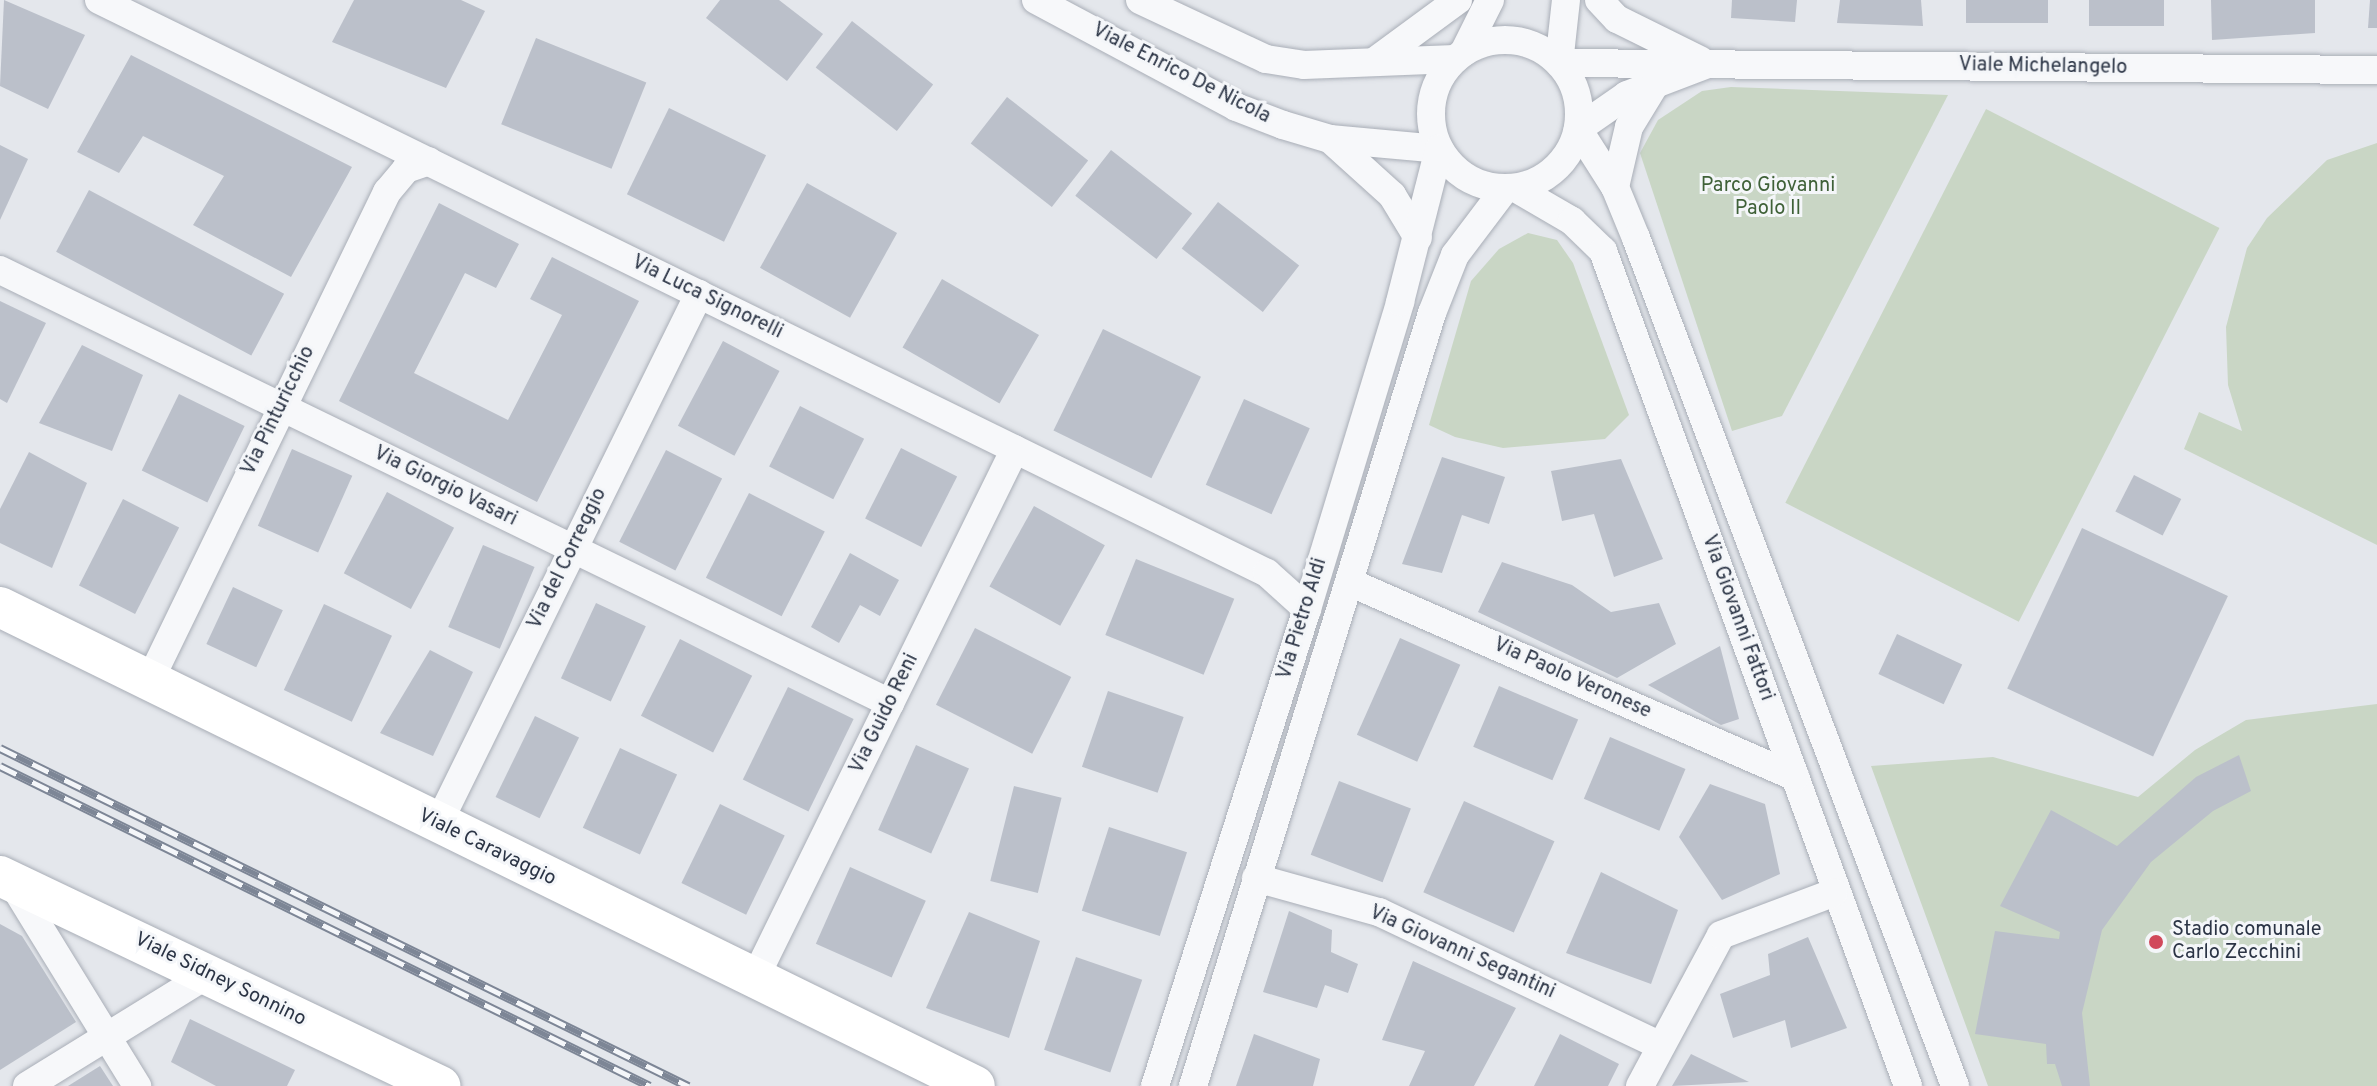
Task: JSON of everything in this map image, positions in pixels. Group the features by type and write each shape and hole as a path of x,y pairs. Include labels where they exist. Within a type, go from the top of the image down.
{"street":[{"name":"Via Luca Signorelli","path":"99,0 1267,573 1307,609"},
{"name":"Viale Enrico De Nicola","path":"1036,0 1236,107 1330,139 1439,149"},
{"path":"1140,0 1266,59 1304,65 1460,56 1487,42 1514,40 1538,48 1559,63 1578,101 1578,129 1573,145 1552,172 1511,189 1467,178 1439,149 1430,111 1438,83 1460,56 1490,0"},
{"path":"1375,61 1458,0"},
{"path":"1559,63 1566,0"},
{"name":"Viale Michelangelo","path":"1599,0 1617,19 1708,64"},
{"name":"Viale Michelangelo","path":"1559,63 2377,70"},
{"name":"Viale Michelangelo","path":"1578,129 1657,81 1708,64"},
{"path":"1615,187 1629,127 1657,81"},
{"name":"Via Giovanni Fattori","path":"1578,129 1615,187 1955,1086"},
{"name":"Viale Enrico De Nicola","path":"1330,139 1392,195 1418,238"},
{"name":"Via Pietro Aldi","path":"1155,1086 1307,609 1418,238 1439,149"},
{"name":"Via Pinturicchio","path":"150,680 387,192 406,169 429,161"},
{"name":"Via Pietro Aldi","path":"1193,1086 1444,280 1469,231 1511,189"},
{"name":"Via Giovanni Fattori","path":"1511,189 1572,221 1603,251 1795,777 1833,893 1908,1086"},
{"name":"Via Giorgio Vasari","path":"0,270 890,703"},
{"name":"Via del Correggio","path":"438,824 699,294"},
{"name":"Via Guido Reni","path":"755,978 1015,449"},
{"name":"Via Paolo Veronese","path":"1349,582 1795,777"},
{"name":"Viale Caravaggio","path":"0,607 975,1086"},
{"path":"5,878 137,1086"},
{"name":"Viale Sidney Sonnino","path":"5,878 440,1086"},
{"name":"Via Giovanni Segantini","path":"1256,878 1379,912 1661,1046"},
{"path":"1640,1086 1721,935 1833,893"},
{"path":"27,1086 208,974"}],"green space":[{"name":"Parco Giovanni Paolo II","path":"1731,87 1948,95 1782,416 1732,431 1640,153 1658,120 1702,91"},
{"path":"1986,109 2219,228 2019,622 1785,503"},
{"path":"2377,143 2377,545 2184,449 2199,412 2242,431 2228,385 2226,327 2247,248 2267,218 2327,160"},
{"path":"1528,233 1557,240 1573,263 1629,415 1605,439 1503,448 1455,437 1429,425 1471,281 1499,249"},
{"name":"Stadio comunale Carlo Zecchini","path":"2377,704 2377,1086 1988,1086 1871,766 1993,757 2138,797 2195,750 2246,720"}],"building":[{"path":"4,0 85,35 48,109 0,86"},
{"path":"354,0 461,0 485,11 446,88 332,42"},
{"path":"720,0 779,0 823,34 787,81 706,18"},
{"path":"1732,0 1797,0 1795,22 1731,18"},
{"path":"1840,0 1921,0 1923,26 1837,23"},
{"path":"1966,0 2048,0 2048,23 1966,23"},
{"path":"2089,0 2164,0 2164,26 2089,26"},
{"path":"2211,0 2315,0 2315,33 2212,40"},
{"path":"2370,0 2377,0 2377,28 2368,28"},
{"path":"852,21 933,84 897,131 816,67"},
{"path":"536,38 646,83 611,169 501,124"},
{"path":"131,55 352,167 291,277 193,225 224,176 143,136 119,173 77,152"},
{"path":"1007,97 1088,160 1052,207 971,143"},
{"path":"669,108 766,155 724,242 627,194"},
{"path":"0,145 28,159 0,220"},
{"path":"1111,150 1192,213 1156,259 1075,196"},
{"path":"807,183 897,233 850,318 760,268"},
{"path":"89,190 284,294 251,356 56,252"},
{"path":"1218,202 1299,265 1263,312 1182,248"},
{"path":"439,203 519,244 496,288 465,273 414,373 508,420 562,315 530,299 552,257 639,301 537,502 339,401"},
{"path":"942,279 1039,335 999,403 902,347"},
{"path":"0,301 46,323 7,403 0,399"},
{"path":"1103,329 1201,377 1151,478 1053,431"},
{"path":"723,341 780,371 734,456 678,426"},
{"path":"82,345 143,375 112,451 39,423"},
{"path":"179,394 245,426 207,502 142,470"},
{"path":"1244,399 1310,428 1272,514 1206,485"},
{"path":"800,406 864,439 833,499 769,467"},
{"path":"901,448 957,477 921,547 865,518"},
{"path":"292,449 352,476 318,553 258,526"},
{"path":"666,450 722,479 675,570 619,542"},
{"path":"29,452 87,483 52,568 0,543 0,509"},
{"path":"1442,457 1505,477 1489,524 1462,515 1442,573 1402,564"},
{"path":"1621,459 1663,559 1614,577 1594,514 1562,521 1551,471"},
{"path":"2134,475 2181,499 2163,536 2115,512"},
{"path":"387,492 454,528 411,609 344,573"},
{"path":"749,493 825,532 782,616 706,578"},
{"path":"123,499 179,528 135,614 79,585"},
{"path":"1034,506 1105,545 1060,626 989,586"},
{"path":"2082,528 2228,596 2153,756 2007,688"},
{"path":"483,545 535,567 500,649 448,627"},
{"path":"850,553 899,580 880,616 860,605 839,643 811,627"},
{"path":"1136,559 1234,599 1204,675 1105,635"},
{"path":"1502,562 1572,585 1611,612 1659,603 1676,644 1617,678 1478,612"},
{"path":"233,587 283,610 256,667 206,644"},
{"path":"596,603 646,626 611,701 561,678"},
{"path":"324,604 392,636 352,722 284,690"},
{"path":"975,628 1071,677 1032,754 936,705"},
{"path":"1897,634 1962,664 1944,704 1878,674"},
{"path":"1400,638 1460,665 1417,762 1357,735"},
{"path":"680,639 752,676 713,752 641,716"},
{"path":"1720,646 1739,719 1721,725 1648,685"},
{"path":"430,650 473,672 433,756 380,733"},
{"path":"1499,686 1578,720 1552,780 1473,747"},
{"path":"788,687 854,719 808,812 743,780"},
{"path":"1108,691 1184,717 1158,793 1082,767"},
{"path":"535,716 579,737 540,818 496,797"},
{"path":"1610,737 1685,769 1659,831 1584,799"},
{"path":"916,745 969,769 931,854 878,830"},
{"path":"620,748 677,775 640,854 583,828"},
{"path":"2239,755 2251,791 2213,811 2151,862 2102,930 2082,1013 2090,1086 2062,1086 2055,1064 2047,1064 2046,1044 1975,1034 1995,931 2059,939 2060,932 2000,906 2051,810 2117,846 2196,777"},
{"path":"1339,781 1411,809 1383,882 1311,855"},
{"path":"1710,784 1765,804 1780,874 1722,900 1679,837"},
{"path":"1014,786 1062,798 1038,893 990,881"},
{"path":"1464,801 1554,841 1514,933 1423,892"},
{"path":"720,804 785,836 746,915 681,883"},
{"path":"1109,827 1187,852 1160,936 1082,911"},
{"path":"850,867 926,901 892,977 816,944"},
{"path":"1601,872 1678,910 1651,984 1566,953"},
{"path":"1289,911 1332,930 1331,952 1358,964 1348,993 1325,985 1317,1008 1263,992"},
{"path":"969,912 1040,941 1009,1038 926,1008"},
{"path":"0,924 22,936 76,1022 0,1070"},
{"path":"1808,937 1847,1028 1791,1048 1785,1020 1733,1038 1720,994 1770,975 1768,954"},
{"path":"1076,957 1142,980 1110,1072 1044,1050"},
{"path":"1413,961 1516,1008 1474,1086 1409,1086 1425,1051 1382,1040"},
{"path":"190,1019 295,1070 287,1086 216,1086 171,1062"},
{"path":"1254,1034 1320,1059 1313,1086 1236,1086"},
{"path":"1560,1034 1619,1064 1608,1086 1534,1086"},
{"path":"1691,1054 1749,1082 1672,1086"},
{"path":"100,1066 113,1086 68,1086"}],"railway":[{"path":"0,748 688,1086"},
{"path":"0,766 650,1086"}],"place":[{"name":"Stadio comunale Carlo Zecchini","path":"2156,942"}]}
